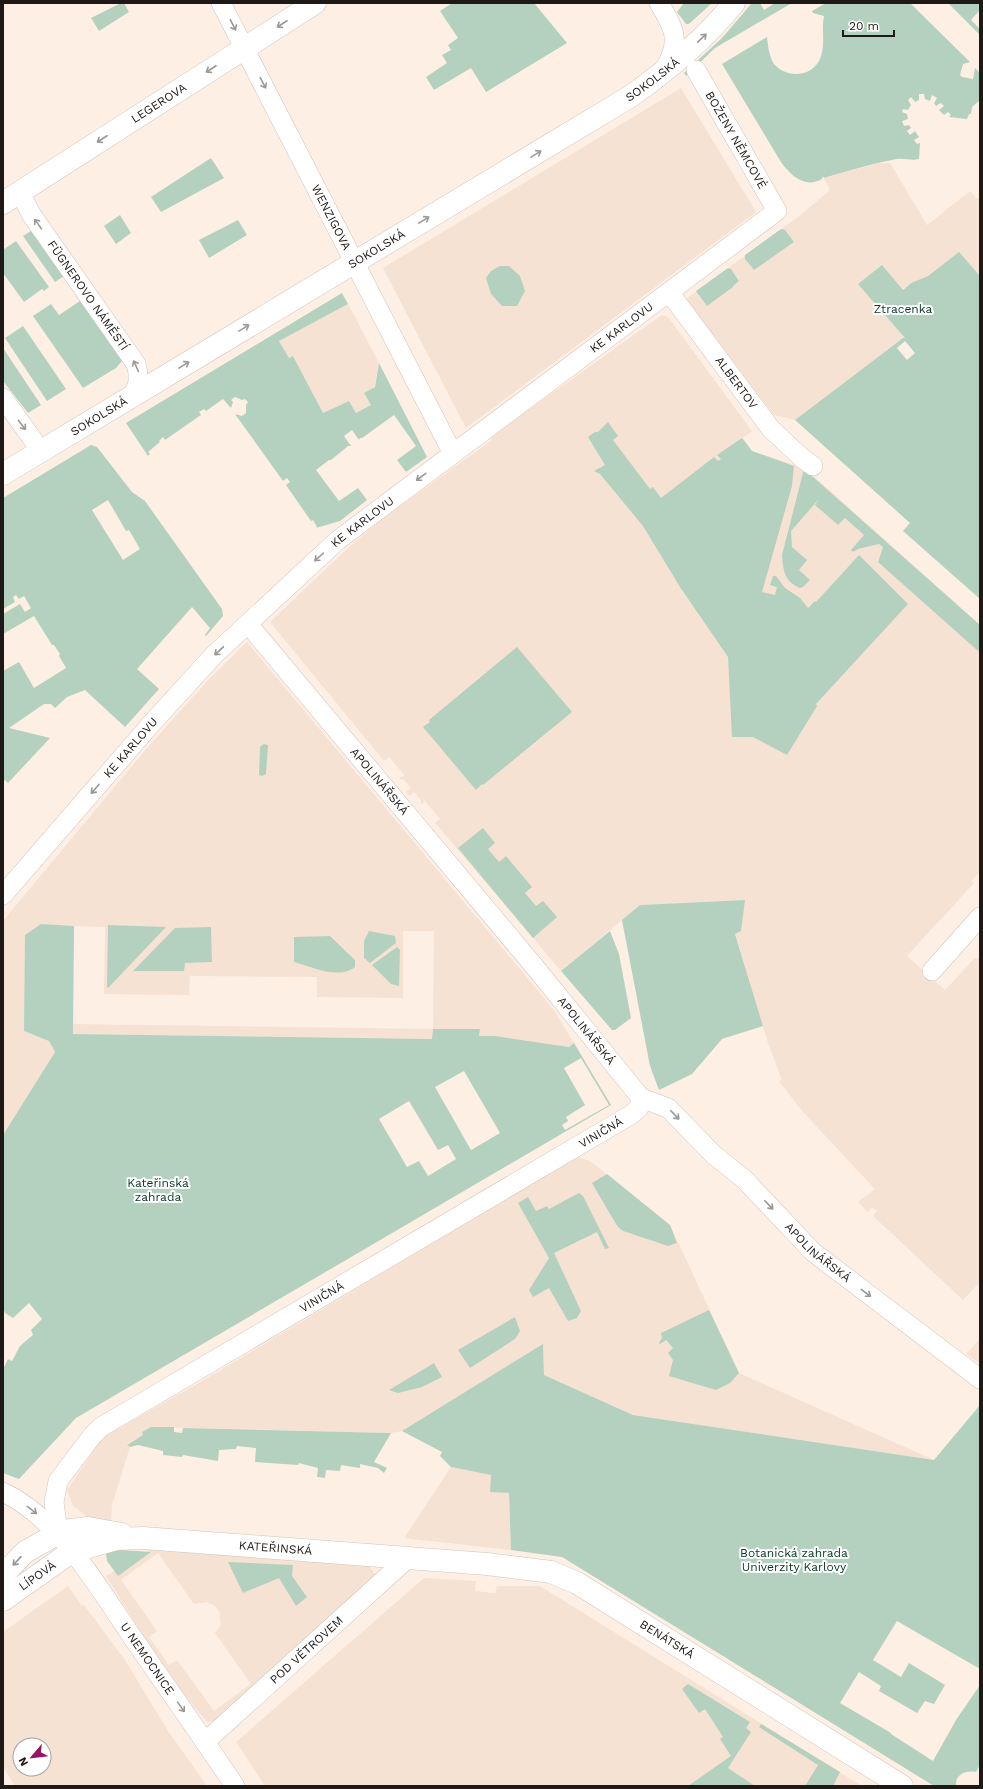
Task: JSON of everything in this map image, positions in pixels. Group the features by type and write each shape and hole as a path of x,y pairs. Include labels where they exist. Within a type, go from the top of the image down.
{"main road":[{"name":"LEGEROVA","path":"11,197 315,3"},
{"name":"SOKOLSKÁ","path":"3,474 354,262 603,114 662,73 710,30 734,3"},
{"name":"KATEŘINSKÁ","path":"57,1534 70,1530 88,1528 143,1538 408,1558"},
{"name":"LÍPOVÁ","path":"3,1576 25,1552 57,1534"},
{"name":"KATEŘINSKÁ","path":"71,1552 117,1539 143,1538"},
{"name":"LÍPOVÁ","path":"3,1600 71,1552"},
{"name":"BENÁTSKÁ","path":"408,1558 487,1564 551,1572 564,1576 902,1786"}],"street":[{"name":"WENZIGOVA","path":"221,3 452,454"},
{"path":"659,3 672,28 675,44 671,59 662,73"},
{"name":"BOŽENY NĚMCOVÉ","path":"696,70 777,211"},
{"name":"FÜGNEROVO NÁMĚSTÍ","path":"11,197 31,214 136,364 139,372 137,384 132,396 126,400"},
{"name":"KE KARLOVU","path":"3,895 151,724 214,655 338,540 777,211"},
{"name":"ALBERTOV","path":"669,292 770,429 813,466"},
{"path":"3,398 41,451"},
{"name":"APOLINÁŘSKÁ","path":"248,624 534,966 641,1098 668,1108 714,1155 744,1179 813,1252 980,1379"},
{"path":"932,970 980,917"},
{"name":"VINIČNÁ","path":"57,1534 58,1525 54,1502 58,1481 92,1436 101,1428 632,1114 639,1108 641,1098"},
{"path":"3,1492 15,1498 36,1513 57,1534"},
{"name":"U NEMOCNICE","path":"57,1534 235,1786"},
{"name":"POD VĚTROVEM","path":"205,1742 408,1558"}],"shaded area":[{"path":"681,88 756,212 466,428 383,268"},
{"path":"879,163 890,163 927,225 970,191 977,199 980,197 980,276 959,253 928,276 911,283 878,308 906,338 903,338 795,420 774,415 686,299 799,216 830,190 824,178"},
{"path":"348,304 379,363 371,405 356,413 349,401 323,413 293,356 289,358 279,341"},
{"path":"662,315 668,317 752,431 743,438 752,451 806,469 980,625 980,872 971,881 974,883 907,956 945,990 975,958 977,959 980,956 980,1282 963,1300 873,1216 877,1211 872,1207 868,1212 858,1202 875,1189 802,1111 779,1081 782,1080 768,1043 735,933 744,900 640,905 561,971 435,823 440,819 424,800 423,804 421,804 421,800 414,792 409,796 406,792 411,788 404,780 400,779 400,777 405,776 389,757 384,761 270,622 349,547 381,520 492,440 490,437"},
{"path":"247,642 554,1010 574,1043 569,1047 495,1036 479,1036 480,1029 433,1029 433,1039 73,1034 72,1024 25,1019 24,1031 49,1041 55,1052 3,1135 3,921 146,749 210,678","holes":["74,926 105,927 104,994 189,995 190,976 317,977 317,997 403,998 403,931 434,931 433,1029 73,1024"]},
{"path":"577,1157 590,1161 670,1225 739,1373 934,1460 633,1415 544,1375 543,1345 402,1431 391,1433 151,1427 142,1432 144,1435 127,1444 130,1447 112,1505 111,1522 89,1518 73,1506 67,1490 103,1437 197,1384"},
{"path":"980,1339 980,1361 979,1363 966,1354"},
{"path":"451,1467 492,1475 509,1493 511,1550 404,1538"},
{"path":"155,1546 368,1563 378,1580 224,1721 207,1722 168,1675 106,1576","holes":["158,1553 194,1604 207,1602 215,1606 219,1611 221,1625 215,1633 251,1684 214,1711 177,1660 169,1665 149,1637 157,1631 121,1580"]},
{"path":"424,1578 476,1581 475,1591 495,1593 497,1586 540,1586 862,1786 265,1786 236,1742"},
{"path":"68,1586 125,1660 168,1731 207,1786 15,1786 3,1767 3,1632"}],"green space":[{"path":"121,3 124,3 129,12 99,31 91,18"},
{"path":"452,3 534,3 567,43 486,92 471,68 434,90 426,77 447,63 442,55 451,50 448,45 458,38 440,11"},
{"path":"684,3 712,3 689,24 686,24 677,12"},
{"path":"752,3 760,3 764,10 775,3 792,3 715,48 686,76 684,73 722,38"},
{"path":"826,3 910,3 970,62 963,64 960,75 962,77 973,79 975,68 980,73 980,100 972,107 971,114 969,114 967,119 949,117 951,115 948,112 944,115 939,110 944,106 941,103 936,106 934,103 937,98 932,95 930,101 925,99 924,94 919,94 919,100 915,102 911,97 908,100 911,105 908,110 903,109 902,112 907,114 908,119 902,121 904,126 909,125 911,128 907,131 910,135 915,131 919,137 914,140 917,144 920,143 919,159 897,159 860,167 824,178 823,176 822,179 816,182 804,181 793,176 781,162 722,64 767,37 771,58 779,69 792,74 799,74 811,69 816,65 822,54 824,16 813,13 812,11"},
{"path":"948,3 980,3 980,10 971,20 980,29 980,35"},
{"path":"211,158 224,178 161,212 151,197"},
{"path":"120,215 131,233 116,244 104,226"},
{"path":"238,220 247,235 209,258 199,240"},
{"path":"781,229 785,230 794,242 754,270 745,259 745,255"},
{"path":"31,231 64,276 55,282 23,236"},
{"path":"16,241 49,287 44,291 42,289 24,302 3,273 3,250"},
{"name":"Ztracenka","path":"959,252 980,276 980,599 903,531 910,523 795,420 905,338 858,284 882,265 903,290 911,283 928,276","holes":["905,341 915,353 907,360 897,348"]},
{"path":"500,266 509,266 520,276 525,291 517,306 502,306 491,294 486,278 491,271"},
{"path":"728,268 731,269 739,281 707,306 696,291"},
{"path":"342,293 348,304 279,341 289,358 293,356 323,413 349,401 356,413 371,405 364,393 375,387 379,363 427,457 406,472 397,460 416,446 394,415 359,440 352,430 344,436 351,446 348,446 316,470 339,501 358,488 367,500 340,521 316,528 317,527 313,520 311,521 286,485 290,482 287,478 283,481 235,414 242,416 246,413 246,405 248,402 245,399 242,400 235,397 231,400 233,402 231,408 223,399 206,411 204,409 199,412 201,415 165,440 163,437 159,441 160,442 148,452 150,454 148,456 126,423"},
{"path":"80,301 118,352 122,361 116,368 83,388 33,316 51,304 59,315"},
{"path":"23,326 66,389 47,401 5,338"},
{"path":"3,348 41,405 28,413 3,381"},
{"path":"608,422 618,436 613,440 650,489 653,487 661,498 714,457 718,461 721,459 717,455 742,438 752,451 794,466 792,486 762,592 775,595 777,587 770,585 773,576 776,576 785,588 800,598 808,608 815,601 816,602 859,555 908,604 816,704 817,706 787,755 753,737 732,737 728,657 680,587 643,526 600,474 594,471 605,465 588,437 595,432 598,432"},
{"path":"91,445 97,447 132,492 145,501 222,609 223,616 206,636 205,635 210,628 192,607 137,669 159,689 125,727 85,690 67,697 55,708 51,704 44,704 9,728 50,738 8,783 5,780 3,782 3,671 19,662 34,688 66,668 59,656 60,654 54,645 52,645 34,616 3,634 3,614 20,604 25,612 31,608 24,596 19,599 16,595 13,597 15,602 3,609 3,498","holes":["108,500 126,531 129,530 140,549 123,560 92,510"]},
{"path":"804,469 980,625 980,649 978,651 878,562 883,547 879,544 858,549 853,552 851,550 864,535 845,518 838,525 815,505 819,499 791,531 792,547 807,560 799,570 810,580 800,588 791,583 784,571 782,555"},
{"path":"517,647 572,712 476,790 423,727 430,722 429,720"},
{"path":"264,744 268,745 266,774 262,776 259,775 260,747"},
{"path":"483,828 495,843 488,849 499,862 506,856 532,887 525,893 536,906 543,901 557,917 533,938 458,848"},
{"path":"745,900 741,931 735,934 763,1026 722,1039 692,1074 659,1090 650,1066 622,920 640,905"},
{"name":"Kateřinská zahrada","path":"41,924 74,926 73,1034 432,1039 433,1029 480,1029 479,1036 495,1036 569,1047 574,1043 611,1105 76,1418 19,1479 3,1473 3,1369 8,1359 12,1361 20,1346 33,1335 31,1330 42,1319 29,1303 13,1318 5,1313 3,1307 3,1135 55,1052 49,1041 24,1031 25,935","holes":["581,1058 609,1105 565,1130 562,1125 568,1121 566,1117 585,1105 564,1068","464,1071 500,1133 471,1150 435,1087","409,1101 438,1150 448,1145 456,1159 428,1176 419,1161 407,1167 379,1119"]},
{"path":"108,925 166,927 107,988"},
{"path":"211,927 212,962 185,963 184,971 133,971 175,928"},
{"path":"369,931 395,936 396,943 370,963 364,958 364,941"},
{"path":"610,931 619,954 631,1018 615,1030 612,1030 561,971"},
{"path":"330,936 355,960 355,967 349,971 333,972 294,962 294,937"},
{"path":"397,947 400,950 399,986 391,984 372,965"},
{"path":"607,1174 670,1225 677,1243 668,1246 623,1231 618,1227 592,1183"},
{"path":"579,1193 583,1196 609,1248 605,1249 597,1232 554,1253 581,1311 577,1318 568,1321 549,1288 533,1297 529,1290 549,1258 518,1203 528,1197 536,1211 547,1206 549,1209"},
{"path":"709,1310 739,1373 730,1383 716,1390 669,1376 673,1360 668,1353 673,1348 666,1340 660,1344 659,1343 662,1338 661,1333"},
{"path":"515,1317 520,1331 515,1339 470,1368 458,1350"},
{"name":"Botanická zahrada Univerzity Karlovy","path":"543,1344 544,1375 633,1415 934,1460 980,1405 980,1669 897,1621 873,1660 901,1677 909,1663 945,1685 934,1704 925,1701 917,1713 879,1691 881,1686 859,1672 840,1703 891,1733 933,1761 956,1720 980,1685 980,1765 976,1772 965,1772 959,1776 957,1778 956,1786 934,1786 562,1557 511,1550 509,1493 490,1492 491,1475 451,1467 440,1456 442,1452 402,1431"},
{"path":"434,1363 442,1377 422,1387 398,1393 389,1390"},
{"path":"151,1427 174,1427 174,1432 182,1433 183,1428 391,1433 374,1462 387,1468 384,1473 378,1468 360,1464 360,1468 341,1465 340,1471 326,1470 325,1478 317,1477 318,1468 299,1463 298,1465 255,1462 256,1448 237,1446 236,1449 219,1450 218,1461 183,1455 182,1457 163,1455 163,1451 138,1445 130,1447 127,1445 143,1435 142,1432"},
{"path":"121,1550 151,1552 118,1576 107,1561 106,1554 109,1551"},
{"path":"228,1562 293,1565 292,1576 307,1597 296,1606 279,1578 243,1593"},
{"path":"688,1684 750,1722 746,1728 751,1732 728,1768 755,1786 688,1786 731,1756 720,1739 723,1737 705,1709 699,1713 682,1689"},
{"path":"761,1724 840,1772 833,1786 805,1786 818,1765 759,1727"}]}
